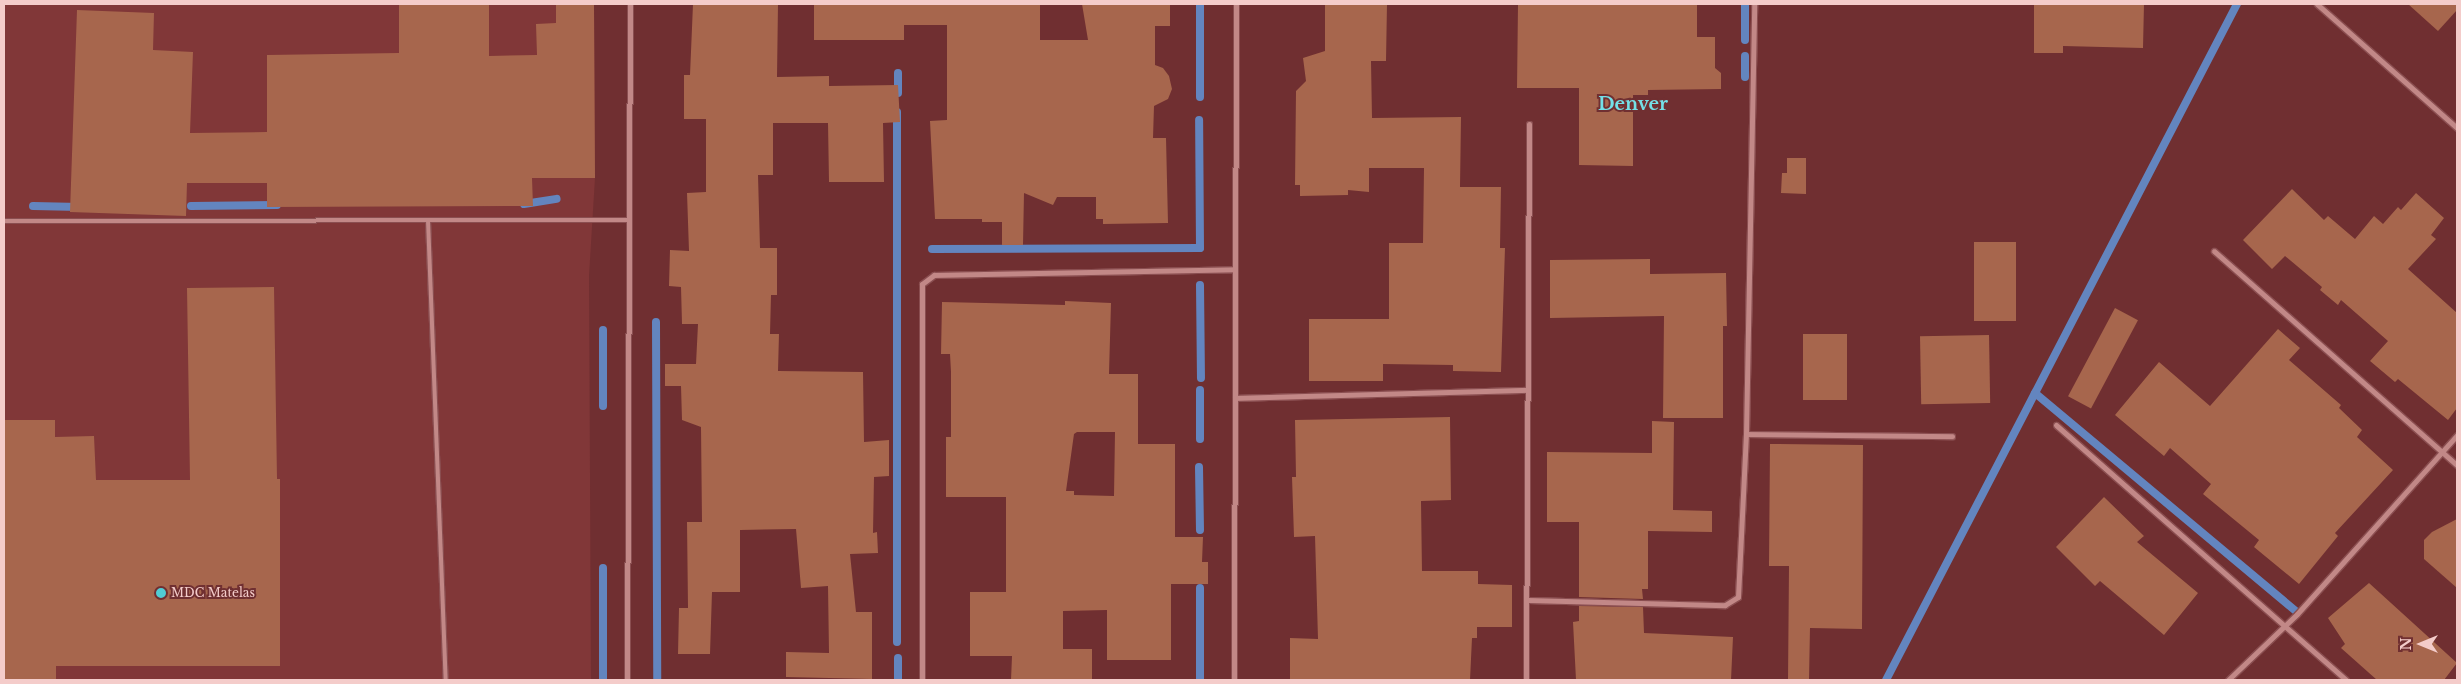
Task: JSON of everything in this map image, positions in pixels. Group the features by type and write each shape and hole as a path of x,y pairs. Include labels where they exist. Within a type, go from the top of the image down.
{"street":[{"path":"627,680 630,4"},
{"path":"1234,680 1236,4"},
{"path":"1528,600 1725,605 1738,597 1746,434 1754,4"},
{"path":"2317,4 2457,128"},
{"path":"1526,680 1528,600 1529,124"},
{"path":"2214,251 2457,465"},
{"path":"922,680 922,284 934,275 1235,269"},
{"path":"1235,398 1528,390"},
{"path":"2056,425 2346,680"},
{"path":"1746,434 1952,436"},
{"path":"2228,680 2284,626 2457,435"}],"lane":[{"path":"428,220 446,680"},
{"path":"4,221 629,220"}],"shaded area":[{"path":"4,4 594,4 595,178 589,276 591,680 4,680"}],"building":[{"path":"399,4 489,4 489,56 537,55 536,24 556,23 556,4 594,4 595,178 532,178 533,206 267,207 267,183 187,183 186,216 70,212 77,10 154,13 153,50 193,52 190,133 267,132 267,55 399,53"},
{"path":"693,4 778,4 777,77 829,76 829,86 898,85 900,122 883,123 884,182 829,182 828,123 773,123 773,175 758,175 760,248 777,248 777,295 771,295 770,334 779,334 778,371 863,372 864,442 889,440 889,476 874,477 873,533 877,532 878,553 850,554 856,612 872,612 872,679 786,677 786,652 829,653 828,586 801,588 796,529 740,530 740,592 712,592 710,654 678,654 679,608 688,608 687,522 702,522 701,427 682,420 681,386 665,386 665,364 696,364 698,324 682,324 681,287 669,286 670,250 689,251 687,193 706,192 706,119 684,119 684,75 690,75"},
{"path":"814,4 1040,4 1040,40 1088,40 1082,4 1170,4 1170,26 1155,26 1155,65 1163,68 1169,76 1172,89 1168,99 1154,106 1153,138 1166,138 1168,223 1103,224 1103,219 1096,219 1096,197 1057,197 1053,205 1024,193 1023,245 1002,245 1002,222 982,222 982,219 935,219 930,121 947,120 947,25 904,25 904,40 814,40"},
{"path":"1325,4 1387,4 1386,61 1371,61 1372,118 1461,117 1460,187 1501,187 1500,248 1505,248 1501,372 1453,371 1453,365 1383,364 1383,381 1309,381 1309,319 1389,319 1389,243 1423,243 1424,168 1369,168 1369,192 1348,190 1348,195 1300,196 1300,185 1295,185 1296,91 1306,81 1303,58 1325,51"},
{"path":"1518,4 1697,4 1697,37 1715,37 1715,68 1721,73 1721,89 1648,90 1648,95 1633,95 1633,166 1579,165 1579,88 1517,88"},
{"path":"2034,4 2144,4 2143,48 2063,46 2063,53 2034,53"},
{"path":"2408,4 2457,4 2457,10 2438,31"},
{"path":"1787,158 1806,158 1806,194 1781,193 1782,173 1787,173"},
{"path":"2292,189 2324,220 2328,216 2355,239 2374,216 2383,224 2398,207 2401,210 2416,193 2444,218 2431,235 2436,239 2408,269 2457,313 2457,408 2448,420 2398,379 2395,382 2370,361 2388,341 2341,300 2338,305 2320,290 2322,287 2285,256 2272,269 2243,240"},
{"path":"1974,242 2016,242 2016,321 1974,321"},
{"path":"1650,259 1650,274 1726,273 1727,326 1723,326 1723,418 1663,418 1664,316 1550,318 1550,260"},
{"path":"274,287 277,479 280,479 280,666 56,666 56,680 4,680 4,420 55,420 55,437 94,436 96,480 190,480 187,288"},
{"path":"1065,301 1111,303 1109,374 1138,374 1138,444 1175,444 1175,537 1203,537 1202,562 1208,562 1208,584 1171,584 1171,660 1107,660 1107,610 1063,611 1063,649 1092,649 1092,680 1011,680 1012,656 970,656 970,592 1006,592 1006,497 946,497 946,437 951,437 951,372 950,354 941,354 942,302 1065,305","holes":["1077,432 1115,432 1114,496 1074,495 1074,491 1066,491 1074,434"]},
{"path":"2115,308 2138,320 2091,409 2068,396"},
{"path":"2278,329 2300,348 2289,360 2341,405 2339,408 2362,430 2357,437 2393,470 2335,533 2338,536 2299,584 2254,547 2259,540 2203,494 2211,484 2170,448 2164,456 2115,415 2159,362 2210,406"},
{"path":"1803,334 1847,334 1847,400 1803,400"},
{"path":"1989,335 1990,403 1921,404 1920,336"},
{"path":"1450,417 1451,500 1421,501 1422,571 1478,571 1478,584 1512,585 1512,627 1477,627 1477,638 1472,638 1470,680 1290,680 1290,638 1318,639 1315,536 1294,537 1292,477 1296,477 1295,420"},
{"path":"1652,421 1674,422 1673,510 1712,511 1712,532 1648,531 1648,589 1642,589 1643,599 1579,597 1579,522 1547,522 1547,452 1652,453"},
{"path":"1770,444 1863,445 1862,629 1810,628 1809,680 1788,680 1789,566 1769,566"},
{"path":"2104,497 2144,536 2137,542 2198,593 2164,635 2100,581 2095,586 2056,547"},
{"path":"2457,519 2457,588 2424,559 2424,540 2432,532"},
{"path":"2369,583 2457,663 2444,680 2377,680 2341,648 2345,644 2328,618"},
{"path":"1579,606 1643,607 1644,633 1733,637 1731,680 1576,680 1573,622 1579,621"}],"waterway":[{"path":"1200,4 1200,97"},
{"path":"1745,4 1745,40"},
{"path":"1886,680 2237,4"},
{"path":"1745,56 1745,77"},
{"path":"898,73 898,93"},
{"path":"897,112 897,642"},
{"path":"932,249 1200,248 1199,120"},
{"path":"524,204 557,199"},
{"path":"191,206 277,205"},
{"path":"33,206 80,207"},
{"path":"1200,285 1201,378"},
{"path":"656,322 657,680"},
{"path":"603,330 603,406"},
{"path":"1200,390 1200,439"},
{"path":"2035,393 2297,612"},
{"path":"1199,467 1200,530"},
{"path":"603,568 603,680"},
{"path":"1200,588 1200,680"},
{"path":"898,658 898,680"}],"place":[{"name":"MDC Matelas","path":"161,593"}],"district":[{"name":"Denver","path":"1633,104"}]}
